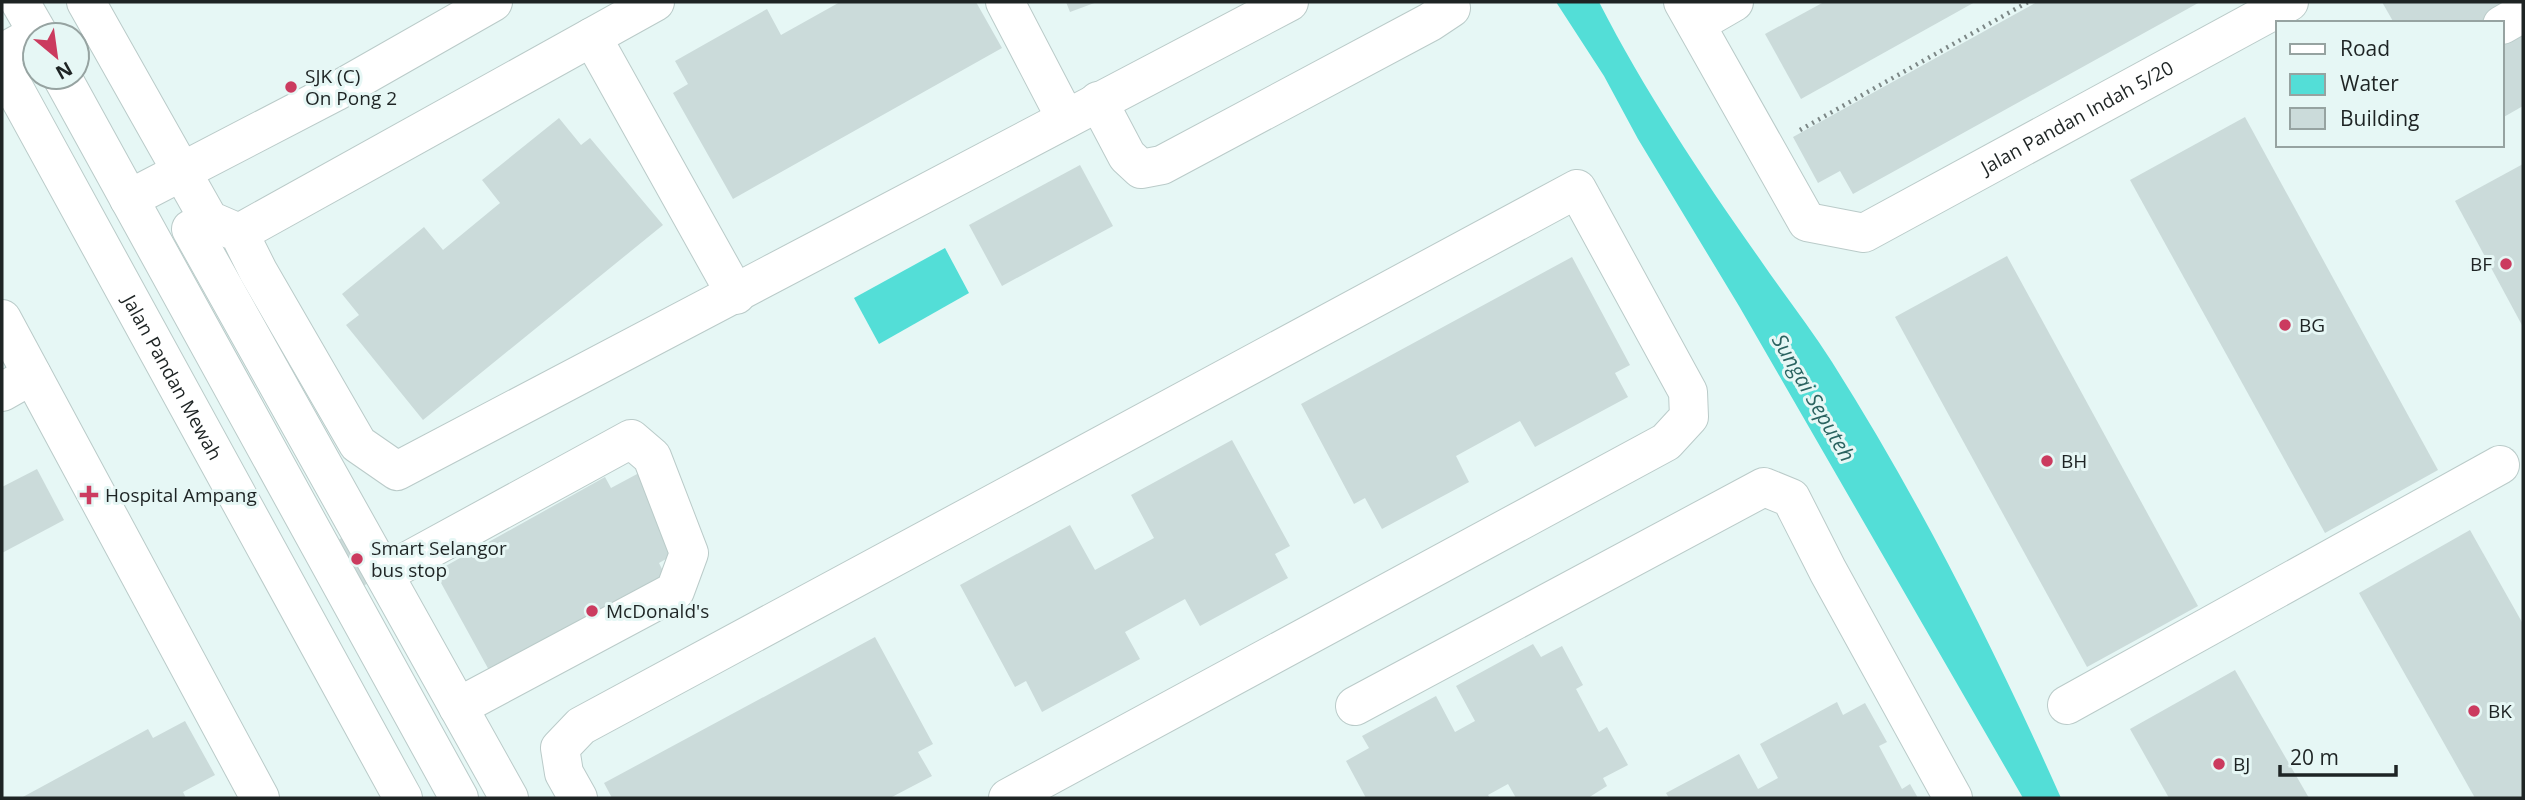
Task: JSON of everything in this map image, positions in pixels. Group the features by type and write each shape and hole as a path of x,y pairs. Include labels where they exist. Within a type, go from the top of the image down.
{"main road":[{"path":"86,2 213,227 384,574 509,798"},
{"path":"129,199 335,92 493,2"},
{"path":"156,247 213,227 592,37 654,2"},
{"path":"1005,2 1082,110 1141,169 1162,165 1430,22 1451,8 1449,2"},
{"path":"213,227 258,271 358,444 397,471 1289,2"},
{"path":"1734,2 1689,13 1765,149"},
{"name":"Jalan Pandan Indah 5/20","path":"1765,149 1807,222 1864,233 2289,2"},
{"path":"2504,24 2523,13"},
{"path":"592,37 736,295"},
{"path":"2,53 21,38"},
{"name":"Jalan Pandan Mewah","path":"2,66 403,798"},
{"path":"70,91 458,798"},
{"path":"578,798 564,773 560,748 581,726 1577,189 1688,391 1689,417 1666,442 1008,798"},
{"path":"2,319 17,383 260,798"},
{"path":"384,574 632,439 652,457 689,553 675,592 458,707"},
{"path":"2067,705 2500,465"},
{"path":"1355,706 1764,487 1791,498 1828,571 1953,798"},
{"path":"227,798 240,762"}],"path":[{"path":"1765,149 2028,2"}],"water":[{"name":"Sungai Seputeh","path":"1556,2 1599,2 1635,68 1695,165 1832,362 1895,468 1954,576 2061,798 2023,798 1739,306 1638,139 1604,76"},
{"path":"945,248 969,293 879,344 854,298"}],"building":[{"path":"840,2 976,2 1002,48 733,199 673,93 688,84 675,61 767,9 781,35"},
{"path":"1066,2 1097,2 1070,12"},
{"path":"1824,2 1975,2 1801,99 1765,34"},
{"path":"2037,2 2200,2 1853,194 1840,171 1818,183 1793,137"},
{"path":"2382,2 2516,2 2483,21 2393,21"},
{"path":"2523,24 2523,106 2504,117 2504,36"},
{"name":"BG","path":"2245,117 2438,470 2325,533 2130,180"},
{"path":"559,118 581,145 590,138 663,225 423,420 346,325 359,315 342,294 424,227 443,250 500,203 482,180"},
{"name":"BF","path":"2523,164 2523,327 2455,201"},
{"path":"1080,165 1113,226 1002,286 969,225"},
{"name":"BH","path":"2007,256 2198,606 2087,667 1895,317"},
{"path":"1572,257 1630,365 1615,373 1628,397 1535,447 1520,421 1456,456 1469,482 1382,529 1365,498 1354,504 1301,404"},
{"path":"1232,440 1290,546 1275,554 1288,578 1200,626 1185,599 1125,632 1140,659 1042,712 1026,681 1015,687 960,585 1070,525 1095,570 1154,538 1131,495"},
{"path":"37,469 64,520 2,553 2,487"},
{"path":"639,473 682,550 659,563 665,575 490,672 435,572 605,477 611,488"},
{"name":"BK","path":"2470,530 2523,624 2523,798 2475,798 2359,593"},
{"name":"Smart Selangor bus stop","path":"353,532 378,578 361,587 336,541"},
{"path":"875,637 933,744 918,752 932,776 890,798 612,798 604,783"},
{"path":"1533,644 1541,657 1562,646 1583,685 1576,689 1599,732 1607,727 1628,765 1603,778 1607,786 1588,798 1516,798 1508,784 1488,795 1490,798 1366,798 1346,761 1369,748 1362,736 1436,696 1455,732 1475,721 1456,686"},
{"name":"BJ","path":"2235,670 2309,798 2169,798 2130,729"},
{"path":"1837,702 1843,715 1865,703 1887,742 1879,746 1902,789 1910,784 1918,798 1669,798 1666,793 1739,754 1758,789 1778,778 1760,744"},
{"path":"185,721 215,775 183,792 186,798 21,798 148,729 153,738"}],"place":[{"name":"SJK (C) On Pong 2","path":"291,87"},
{"name":"BF","path":"2506,264"},
{"name":"BG","path":"2285,325"},
{"name":"BH","path":"2047,461"},
{"name":"Hospital Ampang","path":"89,495"},
{"name":"Smart Selangor bus stop","path":"357,559"},
{"name":"McDonald's","path":"592,611"},
{"name":"BK","path":"2474,711"},
{"name":"BJ","path":"2219,764"}]}
